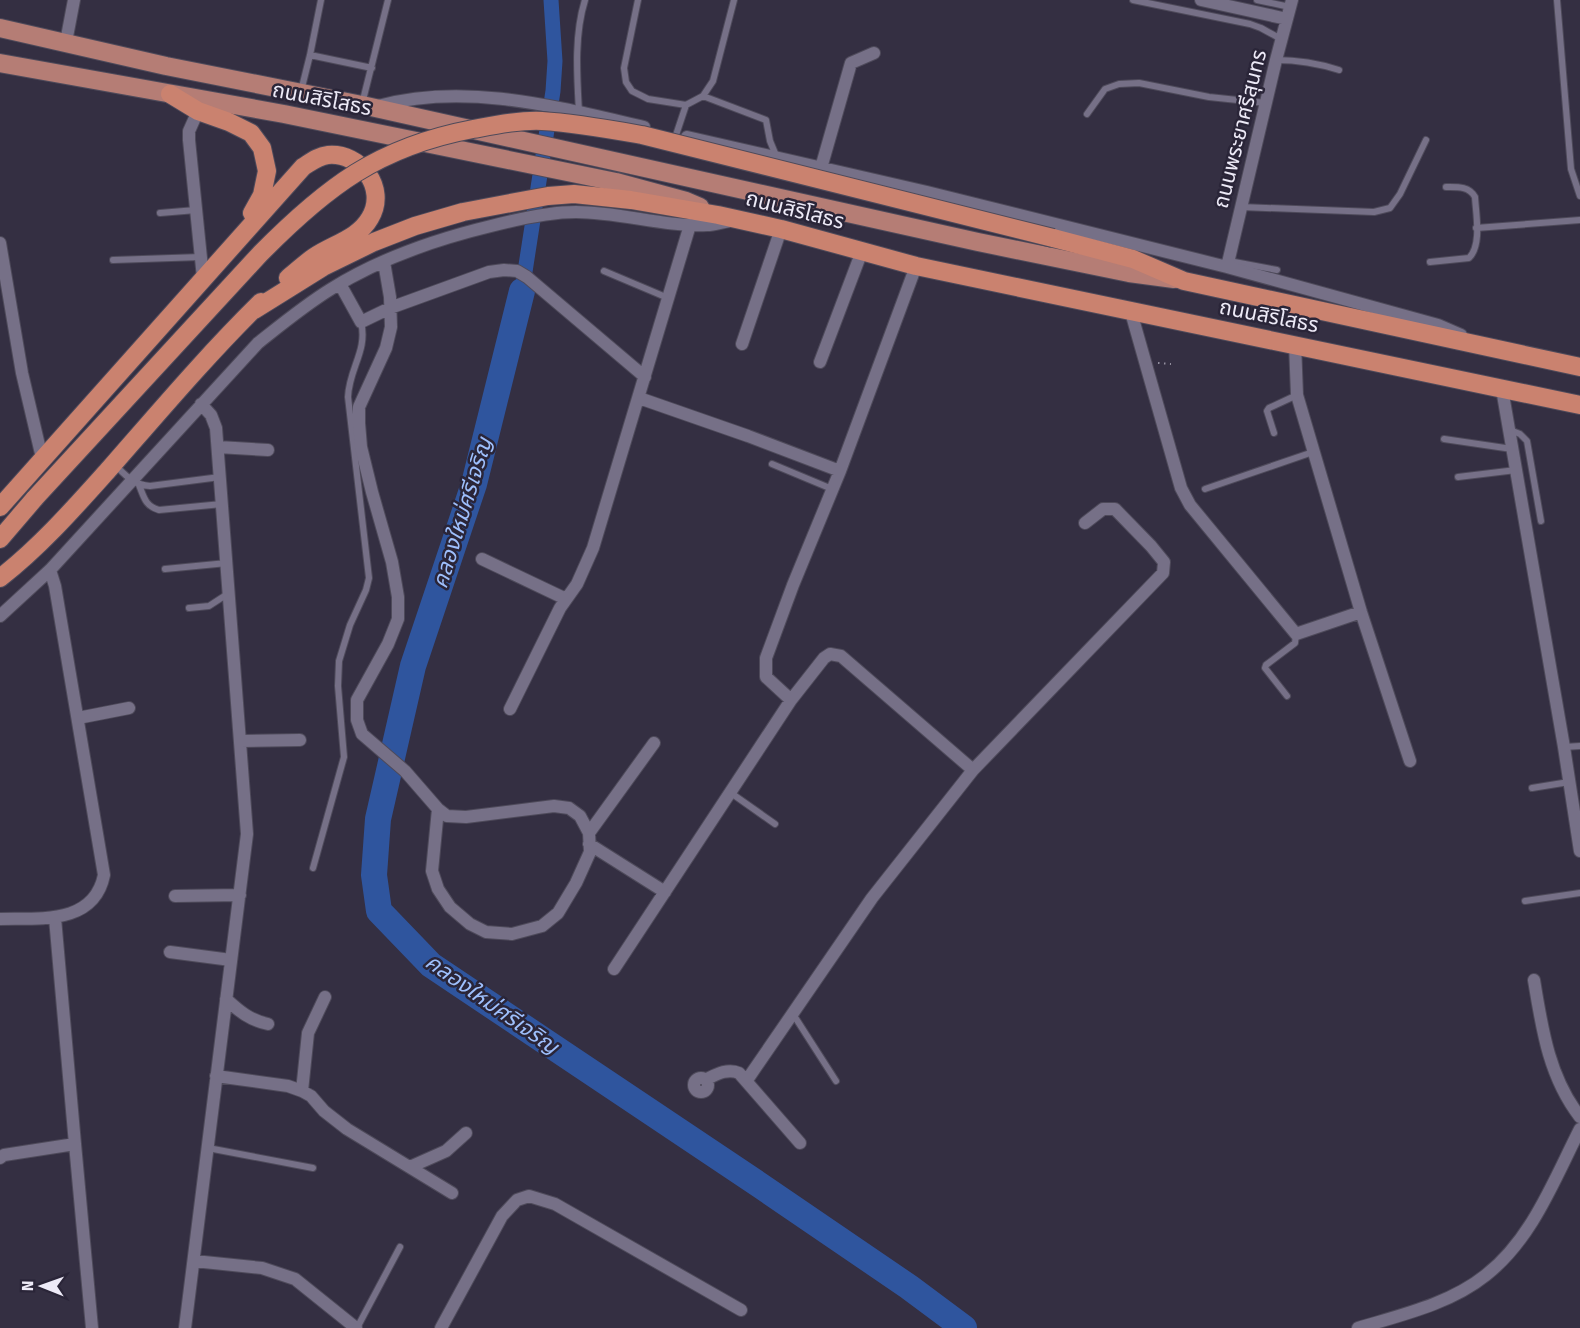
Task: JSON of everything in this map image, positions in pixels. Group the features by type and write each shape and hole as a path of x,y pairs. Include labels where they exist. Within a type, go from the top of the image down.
{"highway":[{"path":"170,94 198,111 251,133 262,148 267,171 262,195 238,238"},
{"path":"0,539 35,498 298,215 344,179 391,153 441,135 498,124 539,121 588,125 642,135 1133,259 1184,281"},
{"path":"0,507 303,167 314,159 326,155 345,157 362,166 370,176 375,188 376,201 373,214 366,226 314,257 279,285 63,520 24,559 0,578"},
{"path":"254,310 323,267 374,242 415,226 463,212 548,196 573,194 631,200 718,215"},
{"name":"ถนนสิริโสธร","path":"718,215 781,229 916,266 1580,405"},
{"name":"ถนนสิริโสธร","path":"1184,281 1580,367"}],"main road":[{"name":"ถนนสิริโสธร","path":"0,28 166,66 296,90 978,242 1129,273 1184,281"},
{"name":"ถนนสิริโสธร","path":"0,63 284,114 616,182 686,201 718,215"},
{"path":"284,114 296,90"}],"street":[{"path":"66,42 74,0"},
{"path":"1201,0 1290,9"},
{"name":"ถนนพระยาศรีสุนทร","path":"1228,264 1290,9"},
{"path":"821,168 851,63 874,53"},
{"path":"368,106 431,96 483,96 579,112 1228,264 1438,325 1459,333 1475,345"},
{"path":"198,111 189,130 203,278"},
{"path":"0,616 50,570 135,483 201,404 258,343 289,317 340,284 384,262 478,229 548,214 603,213 690,225 709,225 739,219"},
{"path":"510,709 566,599 577,584 593,548 690,225"},
{"path":"742,344 781,229"},
{"path":"0,243 22,373 42,458"},
{"path":"820,363 862,251"},
{"path":"384,262 391,327 386,348 359,407 358,423 372,492 385,532 398,597 398,619 388,644 357,700 357,720 362,734 405,771 447,816 460,817 554,806 569,808 580,816 589,838 590,852 576,883 558,913 542,926 512,934 486,932 470,924 450,907 438,889 432,871 438,808"},
{"path":"791,699 766,677 766,658 840,471 916,266"},
{"path":"340,284 361,322 390,308 489,272 517,271 540,287 645,377"},
{"path":"1131,312 1181,488 1190,505 1296,634 1361,612"},
{"path":"1295,344 1294,378 1297,395 1361,612 1410,761"},
{"path":"1502,389 1580,851"},
{"path":"639,398 840,471"},
{"path":"185,1328 248,834 216,428 211,415 201,404"},
{"path":"218,447 268,450"},
{"path":"747,1080 872,898 973,770 1092,644 1163,573 1164,562 1115,509 1103,509 1085,523"},
{"path":"482,559 566,599"},
{"path":"0,919 55,918 83,908 101,888 104,875 56,586 50,570"},
{"path":"614,969 791,699 824,658 830,654 841,656 973,770"},
{"path":"78,718 129,708"},
{"path":"241,741 300,740"},
{"path":"589,838 654,743"},
{"path":"589,838 665,892"},
{"path":"175,896 240,895"},
{"path":"55,918 92,1328"},
{"path":"170,952 231,960"},
{"path":"1533,980 1545,1043 1554,1073 1567,1100 1580,1117"},
{"path":"302,1091 308,1033 325,997"},
{"path":"226,999 253,1021 268,1024"},
{"path":"707,1079 724,1071 739,1073 800,1143"},
{"path":"216,1076 288,1086 302,1091 311,1096 324,1111 347,1129 452,1193"},
{"path":"1358,1328 1435,1303 1486,1275 1519,1242 1532,1223 1580,1129"},
{"path":"410,1167 446,1151 466,1133"},
{"path":"0,1158 4,1155 75,1144"},
{"path":"441,1328 502,1216 517,1200 529,1196 555,1204 741,1310"},
{"path":"194,1261 262,1268 295,1280 356,1328"}],"lane":[{"path":"296,90 310,55 321,0"},
{"path":"368,106 372,68 388,0"},
{"path":"579,112 577,76 585,0"},
{"path":"638,0 624,68 626,82 632,91 648,99 686,105 703,96 712,81 734,0"},
{"path":"1133,0 1250,24 1282,39"},
{"path":"1257,0 1290,9"},
{"path":"1557,0 1571,169 1579,192"},
{"path":"310,55 372,68"},
{"path":"1276,60 1318,63 1339,70"},
{"path":"1087,114 1105,89 1119,84 1139,83 1209,97 1266,103"},
{"path":"703,96 766,120 770,141 777,158"},
{"path":"676,135 686,105"},
{"path":"1241,207 1374,212 1390,208 1400,194 1426,140"},
{"path":"1430,262 1469,258 1474,252 1476,228 1473,192 1463,188 1446,187"},
{"path":"160,213 196,210"},
{"path":"1476,228 1580,220"},
{"path":"113,260 201,257"},
{"path":"1228,264 1277,270"},
{"path":"604,271 669,298"},
{"path":"313,868 344,757 338,678 339,661 350,625 369,578 348,398 348,384 363,341 361,322"},
{"path":"1274,433 1267,411 1297,395"},
{"path":"1509,430 1520,434 1527,441 1541,521"},
{"path":"1444,439 1513,449"},
{"path":"1205,489 1313,452"},
{"path":"114,463 135,483 150,508 159,510 222,504"},
{"path":"772,464 832,489"},
{"path":"1458,477 1516,470"},
{"path":"135,483 150,486 220,477"},
{"path":"165,569 228,562"},
{"path":"189,608 209,606 230,593"},
{"path":"1287,696 1265,668 1295,643 1296,634"},
{"path":"1564,747 1580,746"},
{"path":"1532,788 1569,782"},
{"path":"731,793 775,824"},
{"path":"1525,901 1580,893"},
{"path":"793,1014 836,1081"},
{"path":"207,1148 313,1168"},
{"path":"356,1328 400,1246"}],"waterway":[{"path":"522,291 553,91 555,61 551,0"},
{"name":"คลองใหม่ศรีเจริญ","path":"522,291 474,484 413,666 378,819 374,875 379,911 431,965 761,1186 909,1287 964,1328"}]}
